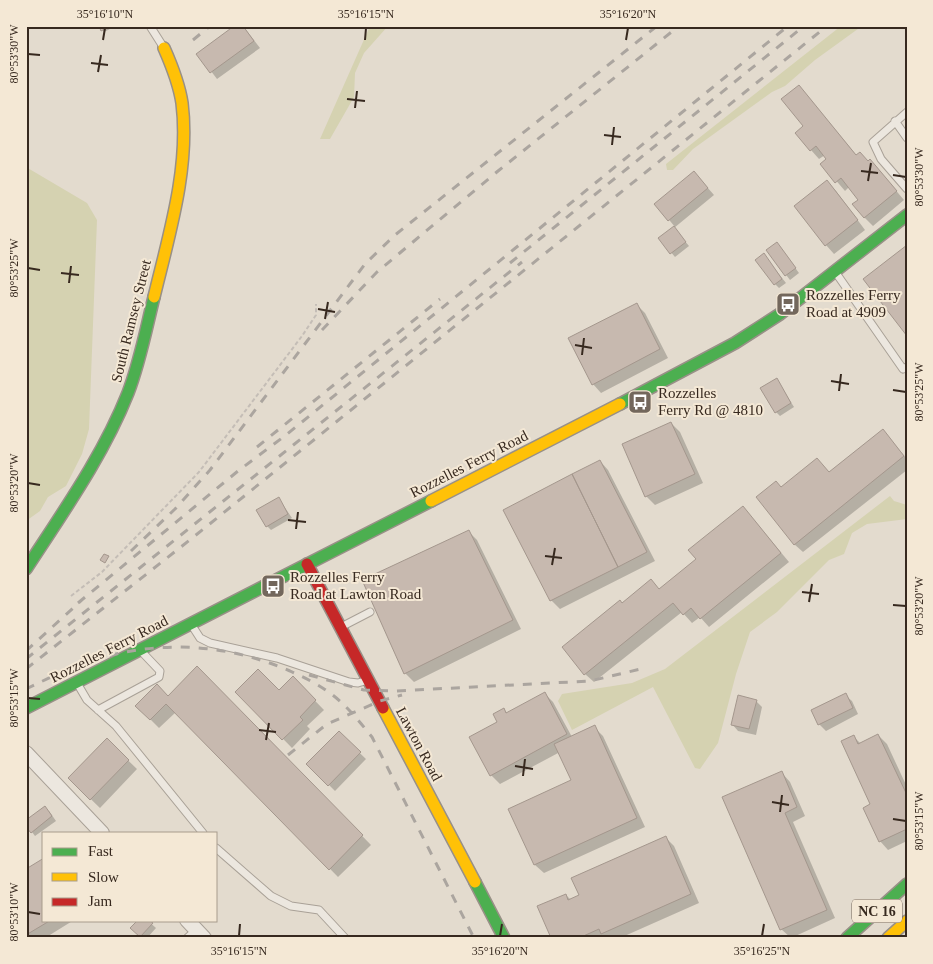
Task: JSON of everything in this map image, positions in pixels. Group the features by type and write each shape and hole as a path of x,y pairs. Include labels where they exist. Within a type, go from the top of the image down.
{"main road":[{"name":"South Ramsey Street","path":"26,570 80,486 108,438 123,405 141,353 172,214 183,136 178,84 166,52"},
{"name":"Rozzelles Ferry Road","path":"26,708 694,366 735,343 780,314 907,215"},
{"name":"Lawton Road","path":"308,564 504,938"},
{"name":"NC 16","path":"847,938 907,884"},
{"name":"NC 16","path":"888,938 907,921"}],"street":[{"path":"26,753 101,832"}],"lane":[{"path":"150,26 166,52"},
{"path":"907,112 873,142 881,159 907,189"},
{"path":"895,121 907,138"},
{"path":"835,271 903,369 907,367"},
{"path":"341,627 370,612"},
{"path":"191,624 200,638 210,643 277,658 349,682 358,684 369,680"},
{"path":"98,710 159,677 160,671 140,650"},
{"path":"76,682 87,700 116,726 202,832"},
{"path":"218,850 271,896 291,906 319,910 345,938"}],"path":[{"path":"71,596 102,572 198,472 302,336 316,315 316,304"}],"shaded area":[{"path":"370,26 388,26 364,53 355,73 354,97 330,139 320,139"},
{"path":"841,26 862,26 815,60 785,86 772,92 693,149 673,170 667,170 666,164"},
{"path":"26,167 87,203 97,220 89,429 82,454 66,486 48,497 40,511 26,521"},
{"path":"890,496 894,501 907,505 907,519 867,524 852,533 844,554 829,560 777,612 750,632 736,674 718,743 700,769 695,768 653,687 572,730 558,701 562,694 632,683 665,669"}],"building":[{"path":"99,26 109,26 109,27 101,31"},
{"path":"234,26 243,26 254,41 210,73 196,54"},
{"path":"799,85 856,155 860,152 868,161 870,159 897,191 864,218 852,204 858,200 841,178 835,183 820,164 826,159 816,146 810,151 795,133 803,126 781,99"},
{"path":"694,171 708,188 668,221 654,204"},
{"path":"827,180 858,220 825,246 794,206"},
{"path":"674,226 686,242 670,254 658,238"},
{"path":"777,242 796,268 785,276 766,250"},
{"path":"907,245 907,336 863,279"},
{"path":"764,253 782,279 774,285 755,260"},
{"path":"637,303 660,349 592,385 568,338"},
{"path":"777,378 791,403 775,413 760,388"},
{"path":"671,422 695,474 645,497 622,444"},
{"path":"883,429 904,456 794,545 756,497 776,481 781,487 817,458 829,472"},
{"path":"600,460 647,552 618,567 572,474"},
{"path":"572,474 618,567 550,601 503,510"},
{"path":"279,497 288,514 266,527 256,510"},
{"path":"743,506 781,553 700,619 691,608 683,615 673,603 584,675 562,647 620,600 622,603 651,579 659,589 696,559 688,550"},
{"path":"469,530 513,620 404,674 362,580"},
{"path":"104,554 109,556 105,563 100,560"},
{"path":"197,666 363,835 329,870 166,704 150,720 135,706 157,684 168,696"},
{"path":"258,669 279,690 293,676 316,700 300,717 303,720 282,740 235,692"},
{"path":"545,692 567,734 490,776 469,737 497,722 493,714 504,708 506,713"},
{"path":"846,693 853,708 818,725 811,710"},
{"path":"738,695 757,700 749,729 731,725"},
{"path":"595,725 637,818 534,865 508,809 571,780 554,744"},
{"path":"339,731 361,752 328,786 306,764"},
{"path":"878,734 907,795 907,829 879,842 863,808 870,804 841,741 854,735 858,744"},
{"path":"107,738 129,760 90,800 68,778"},
{"path":"782,771 797,807 785,813 827,910 780,930 722,797"},
{"path":"45,806 52,816 31,833 26,827 26,820"},
{"path":"666,836 691,894 601,934 599,929 579,938 551,938 537,906 566,894 568,900 579,895 571,878"},
{"path":"42,859 42,922 48,922 26,935 26,869"},
{"path":"136,922 153,923 140,937 130,928"}],"railway":[{"path":"193,40 210,26"},
{"path":"131,551 175,509 210,470 365,264 395,235 657,26"},
{"path":"322,330 377,272 498,171 679,26"},
{"path":"78,603 238,471 286,435 788,26"},
{"path":"510,263 804,26"},
{"path":"26,669 191,539 827,26"},
{"path":"26,659 522,262"},
{"path":"257,447 440,299"},
{"path":"26,651 83,599"},
{"path":"26,689 74,667 104,657 151,648 175,647 198,648 244,655 290,671 314,683 340,701 372,737 474,938"},
{"path":"309,675 364,690 395,691 590,681 645,668"},
{"path":"288,755 327,724 380,701 402,695"}],"traffic: fast":[{"path":"620,404 735,343 780,314 907,215"},
{"path":"26,569 82,483 118,416 136,369 154,297"},
{"path":"26,708 431,501"},
{"path":"475,882 504,938"},
{"path":"847,938 907,884"}],"traffic: slow":[{"path":"154,297 177,201 183,152 184,127 181,96 164,48"},
{"path":"431,501 620,404"},
{"path":"383,708 475,882"},
{"path":"888,938 907,921"}],"traffic: jam":[{"path":"307,564 383,708"}],"place":[{"name":"Rozzelles Ferry Road at 4909","path":"788,304"},
{"name":"Rozzelles Ferry Rd @ 4810","path":"640,402"},
{"name":"Rozzelles Ferry Road at Lawton Road","path":"273,586"}]}
